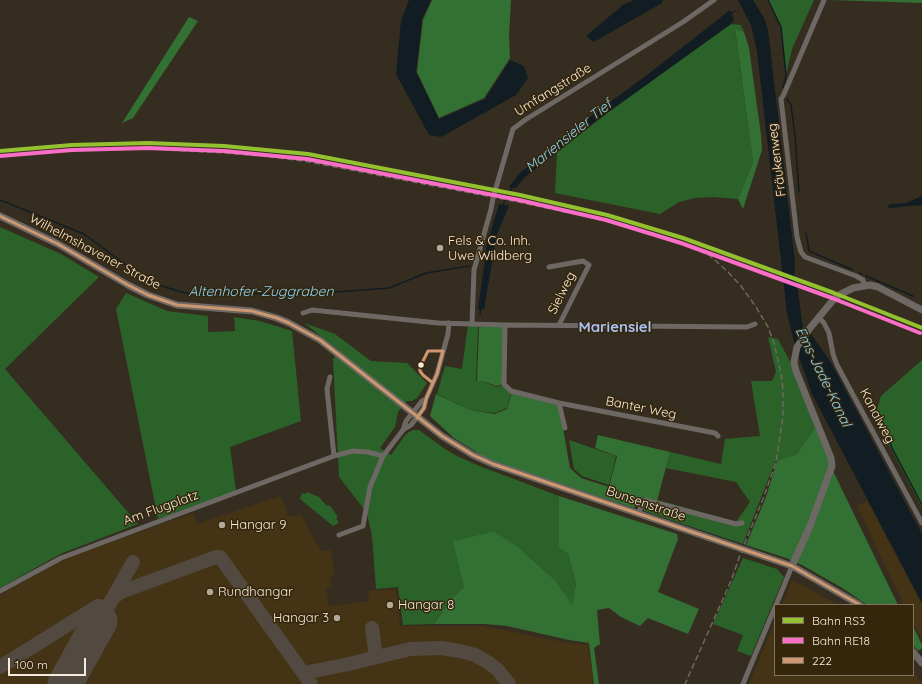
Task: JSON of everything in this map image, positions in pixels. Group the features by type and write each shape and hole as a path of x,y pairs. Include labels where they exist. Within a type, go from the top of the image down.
{"street":[{"name":"Umfangstraße","path":"472,324 472,286 475,265 513,129 525,120 683,22 714,0"},
{"name":"Fräukenweg","path":"824,0 781,99 797,237 801,252 805,257 856,276 863,280 865,286"},
{"name":"Wilhelmshavener Straße","path":"0,216 58,244 148,295 177,305 252,311 289,323 320,340 415,416 454,444 493,464"},
{"name":"Sielweg","path":"549,268 583,261 591,264 559,325"},
{"path":"777,604 810,526 832,466 796,371 794,357 797,347 810,328 838,295 853,288 865,286 878,287 922,310"},
{"path":"303,313 312,310 450,323 505,325 747,327 755,324"},
{"name":"Kanalweg","path":"819,318 824,323 829,333 832,354 837,365 922,523"},
{"path":"338,535 363,526 370,487 383,456 403,430 408,427 415,416 424,408 426,399 437,374 450,323"},
{"name":"Banter Weg","path":"505,325 504,384 511,391 559,403 715,433 718,436"},
{"path":"330,377 328,389 334,456"},
{"path":"559,403 565,428"},
{"name":"Am Flugplatz","path":"0,591 67,555 334,456 354,451 361,451 383,456"},
{"name":"Bunsenstraße","path":"493,464 792,566 858,604"},
{"path":"638,513 645,500 736,524 742,523"},
{"path":"743,684 774,611"},
{"path":"914,653 922,663"}],"shaded area":[{"path":"281,496 288,516 301,515 320,549 322,551 331,550 334,575 330,576 331,587 326,588 329,606 369,601 368,591 396,589 400,626 484,626 568,643 588,645 594,684 0,684 0,595 66,558 193,513 197,524"},
{"path":"867,501 922,605 922,640 914,624 914,604 904,604 857,506"},
{"path":"792,580 837,604 782,604"},
{"path":"774,623 774,676 914,676 914,672 922,684 749,684"}],"green space":[{"path":"432,0 511,0 509,36 510,58 484,98 439,118 417,72 423,20"},
{"path":"768,0 814,0 792,49 786,75 781,27"},
{"path":"831,0 922,0 922,3"},
{"path":"189,17 198,21 133,118 122,123"},
{"path":"731,24 741,25 744,32 735,30 753,162 738,199 713,197 695,198 679,202 660,214 555,193 557,152 623,101"},
{"path":"735,29 744,32 749,48 762,150 743,209 738,199 753,162"},
{"path":"0,227 61,254 99,277 5,369 138,524 60,554 0,588"},
{"path":"126,293 167,311 208,316 208,332 235,331 234,317 260,321 292,331 301,421 230,447 236,491 158,519 116,309"},
{"path":"304,323 335,334 371,361 407,363 427,383 417,398 412,401 407,401 398,412 395,427 380,448 391,455 405,435 412,430 419,430 457,456 559,496 559,548 568,554 576,584 572,606 556,581 517,546 494,531 454,541 464,587 452,598 434,624 403,625 398,587 376,589 372,536 367,513 339,477 333,359 340,351"},
{"path":"468,325 478,326 476,381 482,381 497,387 503,385 511,393 507,408 495,413 470,410 437,394 445,366 462,369"},
{"path":"479,326 504,327 503,384 497,386 482,381 477,381"},
{"path":"768,337 778,339 792,365 815,427 797,454 775,462 743,544 644,511 643,507 646,503 658,500 736,522 750,502 736,482 666,468 670,452 721,464 725,439 760,436 751,381 772,381 776,372"},
{"path":"922,360 922,508 886,439 877,410 881,396"},
{"path":"512,392 558,405 570,468 581,478 609,487 617,456 595,448 598,435 670,452 657,501 643,497 634,508 489,460 454,438 430,416 436,394 470,410 495,414 507,409"},
{"path":"815,427 834,473 898,604 866,604 844,589 802,565 786,558 746,545 766,497 777,461 797,454"},
{"path":"569,440 616,456 609,485 582,476 574,469"},
{"path":"307,492 319,497 327,506 328,505 331,507 338,517 336,518 339,523 333,526 300,499 302,493 306,494"},
{"path":"559,496 677,534 678,539 658,592 699,609 688,634 648,618 640,626 621,617 609,608 597,610 600,644 594,648 599,684 594,684 589,643 507,626 484,624 434,624 452,598 464,587 453,541 494,531 517,546 556,581 572,605 576,584 568,554 559,548"},
{"path":"743,558 777,569 784,577 751,656 737,651 743,635 713,624"},
{"path":"914,628 922,645 922,648 918,651 914,646"}],"water":[{"path":"409,0 431,0 422,19 416,72 439,119 485,99 510,60 524,66 528,78 516,95 441,137 429,135 396,74 401,21"},
{"path":"634,0 663,0 662,3 594,42 586,36 623,5"},
{"name":"Ems-Jade-Kanal","path":"738,0 753,0 764,18 768,30 795,262 794,280 797,283 803,329 811,334 830,361 922,534 922,603 812,394 795,346 787,313 757,51 751,25"},
{"path":"730,10 734,20 731,24 592,124 524,178 516,188 509,187 520,173 576,127 647,75"},
{"path":"922,196 922,205 889,208 887,206 891,204 906,203"},
{"path":"499,204 509,206 497,234 484,309 478,309 487,244"}],"waterway":[{"path":"768,0 781,27 786,75 783,87"},
{"name":"Mariensieler Tief","path":"731,14 735,11"},
{"path":"787,99 791,105 799,192"},
{"name":"Mariensieler Tief","path":"503,206 505,199 513,186"},
{"name":"Altenhofer-Zuggraben","path":"0,200 84,234 149,282 185,293 309,294 389,288 426,273 470,266"},
{"path":"806,233 809,251 853,270"},
{"path":"866,276 913,296"},
{"name":"Mariensieler Tief","path":"480,314 481,307"},
{"path":"885,429 892,448 922,505"}],"taxiway":[{"path":"113,598 121,592 216,557 220,557 304,674"},
{"path":"100,621 133,562"},
{"path":"0,667 98,606 104,607 105,612"},
{"path":"372,628 376,657"},
{"path":"311,684 304,674 410,649 441,648 475,655 498,670 509,684"}],"runway":[{"path":"65,684 100,621"}],"railway":[{"path":"0,156 72,150 149,149 225,153 309,162 518,202 627,225 662,236 709,255 741,286 768,327 774,343 781,373 783,389 783,416 776,462 763,499 731,581 685,684"}],"rail line":[{"name":"RS3","path":"0,151 72,145 148,143 224,146 308,154 520,195 607,215 683,238 834,293 922,328"},
{"name":"RE18","path":"0,156 72,150 148,148 224,151 307,159 519,200 606,220 681,243 832,298 920,333"}],"transit line":[{"name":"222","path":"0,216 58,244 148,295 177,305 252,311 289,323 320,340 442,436 473,455 493,464 792,566 858,604"},
{"name":"222","path":"433,383 423,375 420,371 420,367 428,351 443,351"},
{"name":"222","path":"417,418 424,408 426,399 437,374 443,351"}],"place":[{"name":"Fels & Co. Inh. Uwe Wildberg","path":"440,248"},
{"name":"Hangar 9","path":"222,525"},
{"name":"Rundhangar","path":"210,592"},
{"name":"Hangar 8","path":"390,605"},
{"name":"Hangar 3","path":"337,618"}],"district":[{"name":"Mariensiel","path":"615,327"}]}
